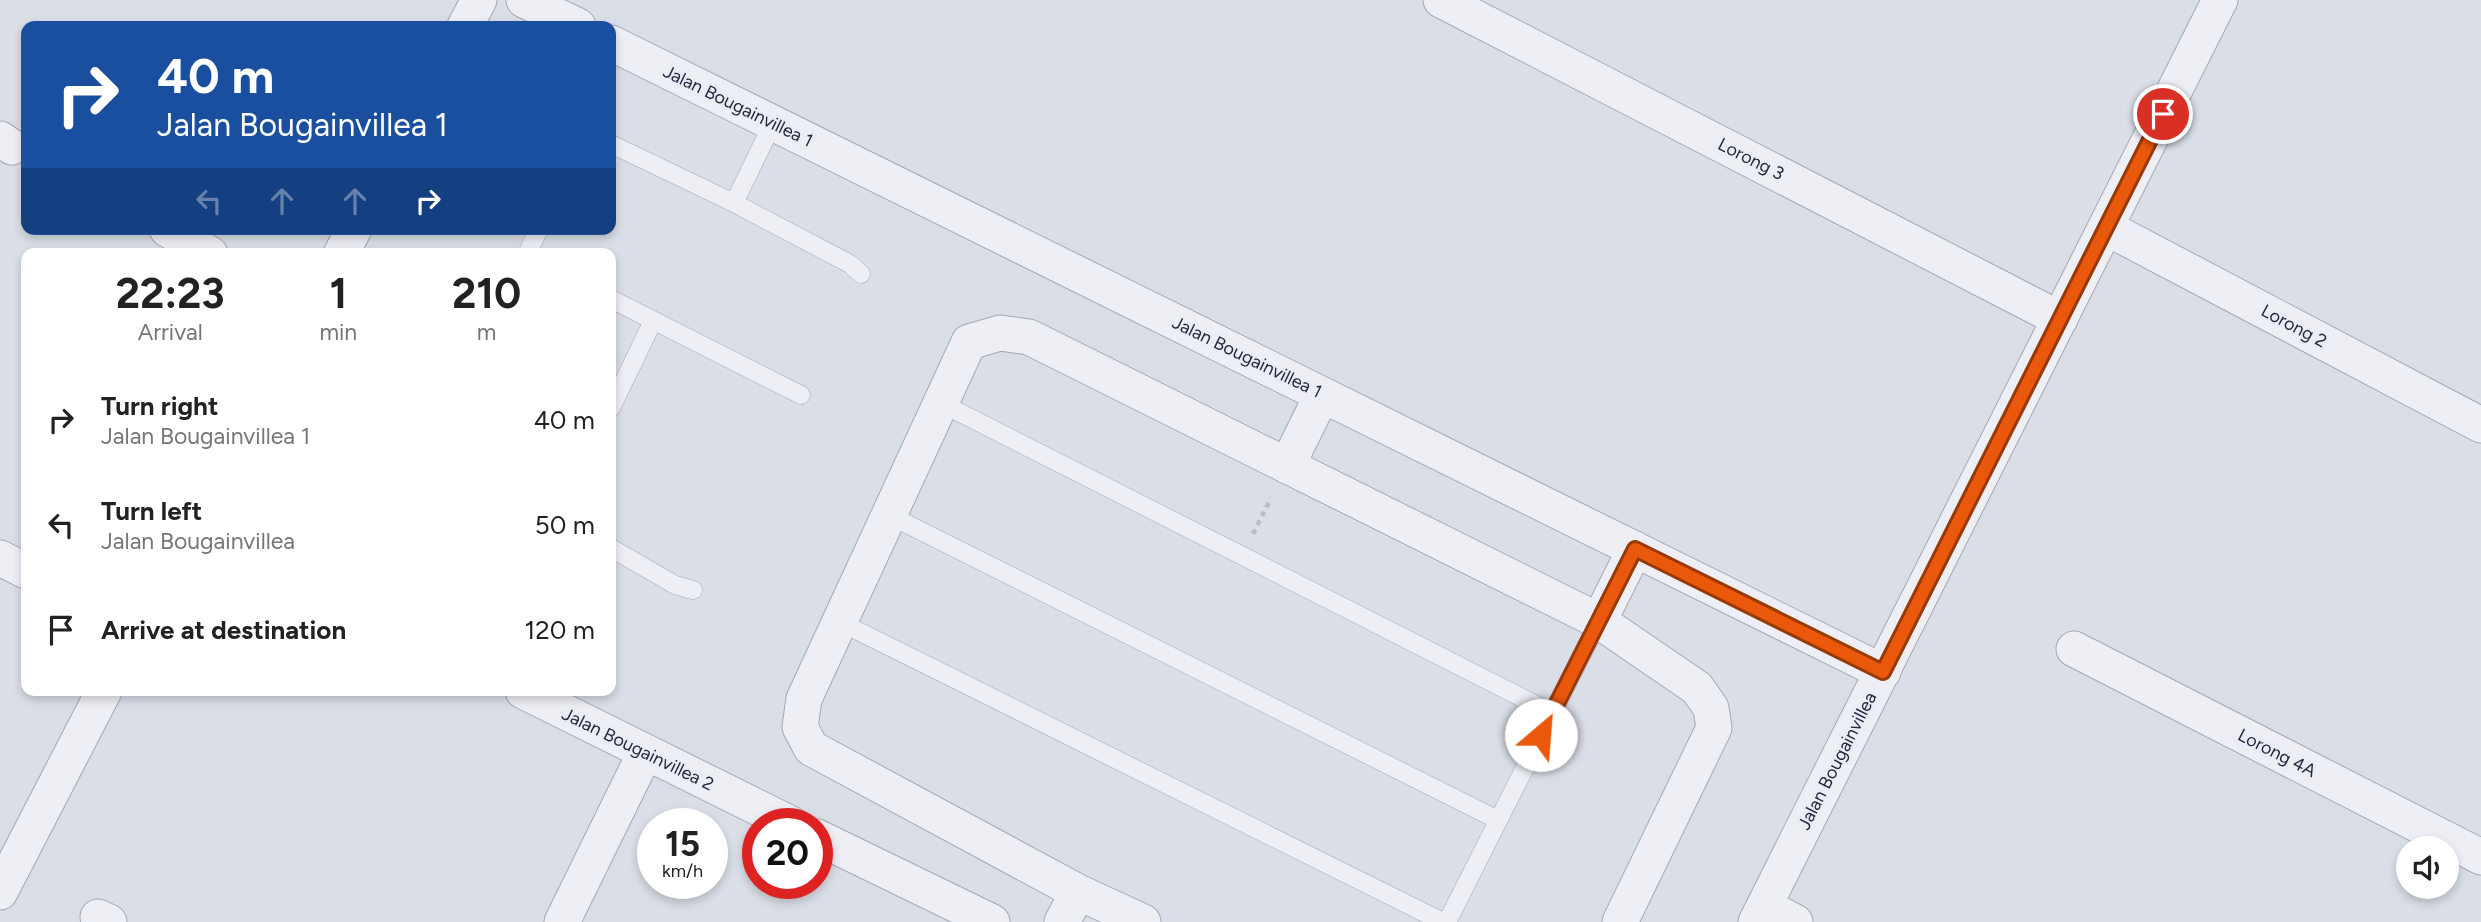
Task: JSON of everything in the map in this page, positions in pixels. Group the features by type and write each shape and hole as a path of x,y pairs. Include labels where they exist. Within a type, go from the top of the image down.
{"street":[{"path":"468,21 479,0"},
{"path":"524,0 568,21"},
{"name":"Lorong 3","path":"1441,0 2060,319"},
{"name":"Jalan Bougainvillea","path":"1772,917 1883,672 2220,0"},
{"name":"Jalan Bougainvillea 1","path":"616,45 1883,672"},
{"name":"Lorong 2","path":"2107,228 2481,425"},
{"path":"177,235 200,248"},
{"path":"1143,922 1077,891 811,748 800,727 804,699 969,342 1000,333 1028,337 1599,621 1697,688 1711,708 1714,728 1620,922"},
{"path":"1287,466 1322,395"},
{"path":"1599,621 1635,549"},
{"path":"0,558 21,568"},
{"name":"Lorong 4A","path":"2074,649 2481,858"},
{"path":"0,892 101,696"},
{"name":"Jalan Bougainvillea 2","path":"533,696 758,808"},
{"path":"562,922 645,753"},
{"path":"833,845 992,922"},
{"path":"1062,922 1077,891"}],"lane":[{"path":"734,203 773,123"},
{"path":"616,146 734,203 850,264 862,274"},
{"path":"616,302 801,395"},
{"path":"616,398 653,321"},
{"path":"941,403 1552,713"},
{"path":"889,515 1498,820"},
{"path":"616,551 675,585 693,590"},
{"path":"840,622 1445,922 1599,621"}],"path":[{"path":"1242,556 1287,466"}],"route":[{"path":"1541,735 1635,549 1883,672 2163,114"}]}
